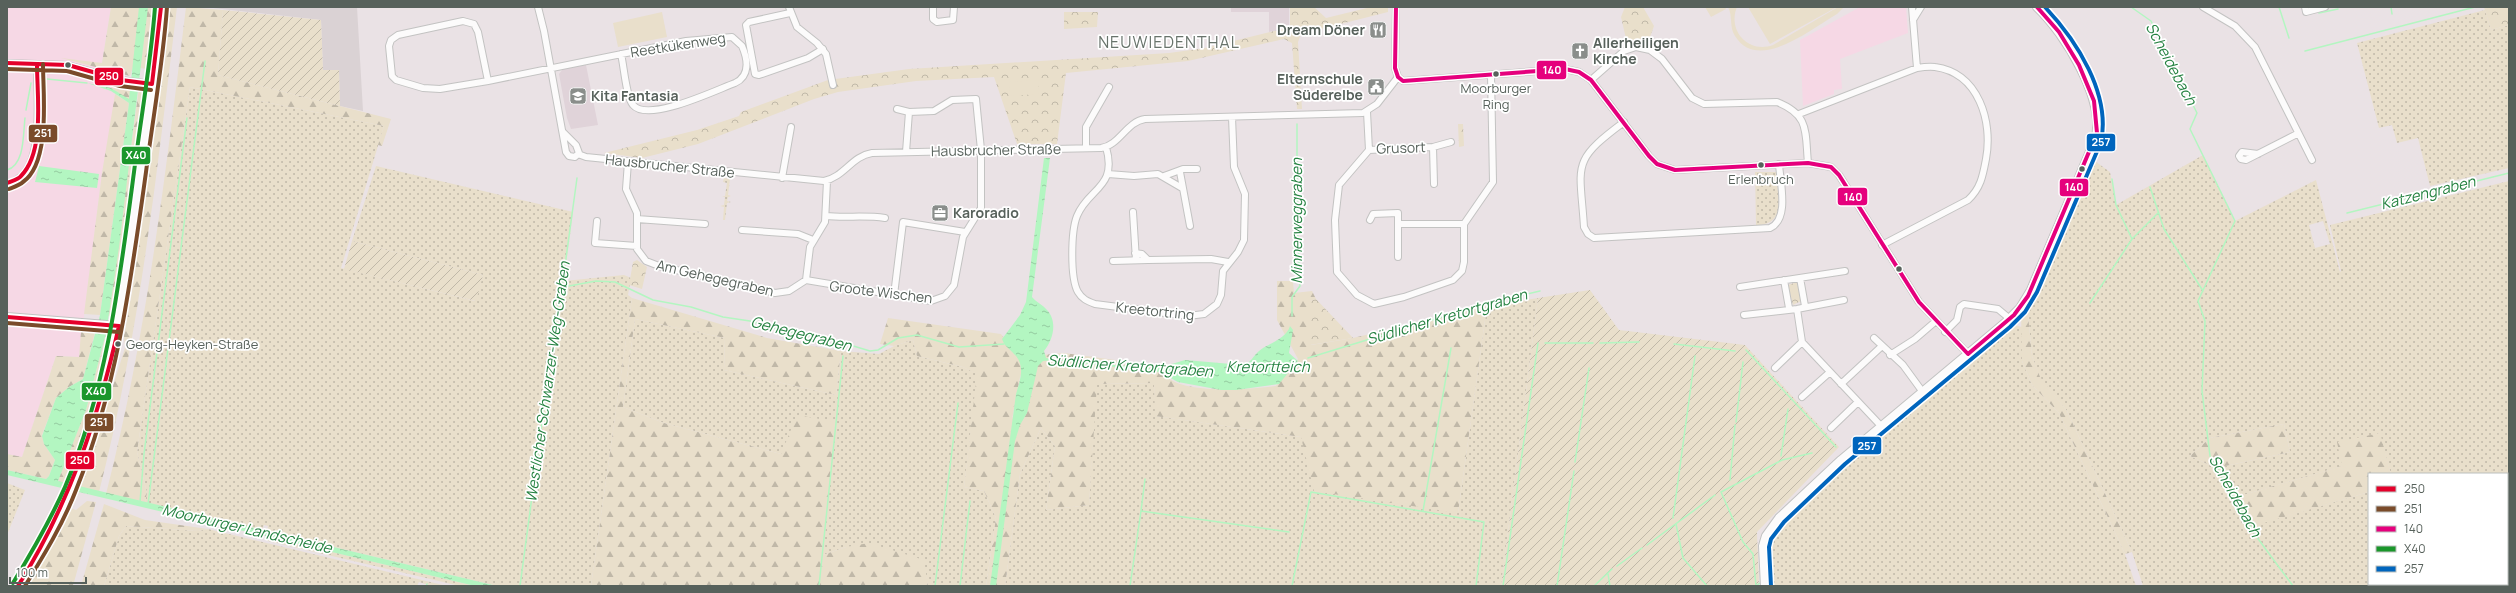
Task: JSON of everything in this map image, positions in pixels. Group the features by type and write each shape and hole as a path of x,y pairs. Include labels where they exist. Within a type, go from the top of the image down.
{"main road":[{"path":"18,586 45,540 71,487 88,445 100,405 119,326 161,7"},
{"path":"1764,586 1763,546 1772,526 1817,481 2010,318 2024,302 2034,283 2092,149 2098,126 2095,105 2069,45 2054,25 2037,7"},
{"path":"7,317 119,326"}],"street":[{"path":"538,7 563,132 576,145 578,154"},
{"path":"933,7 933,19 937,22 953,20 954,7"},
{"path":"1396,7 1395,64 1398,77 1403,81 1410,82 1565,69 1579,72 1591,80 1649,156 1666,168 1675,170 1808,163 1831,167 1839,175 1919,302 1945,332 1968,354"},
{"path":"1912,7 1917,68"},
{"path":"1913,20 1921,7"},
{"path":"2203,7 2235,26 2255,47 2297,134 2312,160"},
{"path":"2305,9 2325,7"},
{"path":"823,49 799,61 759,75 755,74 746,25 749,22 790,10 797,27 823,49 827,58 833,85"},
{"name":"Reetkükenweg","path":"488,81 478,32 474,24 463,21 398,35 391,40 389,46 392,76 396,80 423,88 459,88 551,67 695,40 732,37 742,46 747,69 744,76 735,83 666,109 644,111 637,109 631,102 621,54"},
{"path":"1591,80 1624,51 1636,47 1650,50 1662,60 1692,98 1704,104 1777,102 1799,114 1804,128 1808,163"},
{"path":"7,63 68,65 129,81 152,84"},
{"path":"7,183 24,176 32,160 39,103 37,64"},
{"path":"1799,114 1917,68 1935,67 1948,71 1974,90 1984,108 1989,129 1989,141 1983,179 1976,193 1968,200 1882,245"},
{"path":"1367,112 1369,121 1369,150 1339,185 1335,202 1337,272 1357,295 1374,304 1404,297 1453,280 1462,271 1464,262 1464,224 1493,182 1494,126 1491,75"},
{"path":"1182,188 1164,176 1153,174 1134,176 1108,174 1106,147 1114,142 1134,123 1142,119 1354,114 1367,112 1377,104 1398,77"},
{"path":"1086,148 1086,126 1109,87"},
{"name":"Groote Wischen","path":"806,280 931,301 945,296 955,283 965,232 981,208 981,150 976,99 952,100 934,111 909,112"},
{"path":"897,110 909,112 906,152"},
{"name":"Kreetortring","path":"1108,174 1097,192 1079,212 1076,220 1073,245 1074,279 1076,290 1083,299 1095,304 1188,316 1201,315 1210,311 1220,301 1222,273 1228,262 1240,248 1245,228 1244,190 1234,164 1232,117"},
{"path":"1624,122 1594,145 1581,164 1585,230 1594,238 1772,227 1777,223 1782,213 1779,164"},
{"path":"782,178 791,126"},
{"name":"Hausbrucher Straße","path":"563,132 568,155 571,158 578,154 586,157 628,162 782,178 827,181 865,154 1106,147"},
{"path":"2258,154 2297,134"},
{"name":"Grusort","path":"1369,150 1433,147 1451,142"},
{"path":"1433,147 1434,184"},
{"path":"597,221 595,242 637,246 638,219 626,189 628,162"},
{"path":"1164,176 1180,172 1182,169 1196,169"},
{"path":"1180,172 1190,226"},
{"path":"806,280 809,250 813,240 824,227 826,216 827,181"},
{"path":"1133,212 1136,260"},
{"path":"1370,220 1373,214 1398,214 1398,257"},
{"path":"826,216 852,218 868,216 885,218"},
{"path":"638,219 705,224"},
{"path":"894,295 903,222 965,232"},
{"path":"1398,224 1464,224"},
{"path":"742,230 798,234 813,240"},
{"name":"Am Gehegegraben","path":"637,246 644,258 654,265 775,293 789,291 806,280"},
{"path":"1135,253 1142,254 1148,260"},
{"path":"1113,261 1211,259 1228,262"},
{"path":"1740,287 1845,271"},
{"path":"1800,278 1805,306"},
{"path":"1784,280 1789,308"},
{"path":"1744,315 1789,308 1797,309 1805,306 1844,300"},
{"path":"1945,332 1957,320 1960,307 1964,304 2002,311 2010,318"},
{"path":"1797,309 1802,342 1881,426"},
{"path":"1890,355 1915,339 1936,322"},
{"path":"1874,338 1890,355 1903,365 1922,391"},
{"path":"1775,368 1802,342"},
{"path":"1842,384 1882,346"},
{"path":"1802,397 1830,372"},
{"path":"1831,428 1858,402"}],"shaded area":[{"path":"7,7 111,7 101,68 120,74 102,173 79,357 56,356 22,457 7,454"},
{"path":"204,7 357,7 363,111 340,106 339,71 323,70 321,20"},
{"path":"1289,7 1289,27 1269,32 1269,12 1231,12 1231,8"},
{"path":"1860,7 1906,7 1908,33 1840,59 1842,89 1834,90 1834,94 1803,106 1800,40"},
{"name":"Kita Fantasia","path":"586,65 598,125 571,129 567,118 559,74 563,69"}],"green space":[{"path":"111,7 153,7 147,69 133,67 130,76 61,58 102,63"},
{"path":"166,7 177,7 146,251 126,372 99,492 77,486 94,446 125,348 124,336 132,292 160,77"},
{"path":"186,7 223,10 218,75 391,119 382,146 378,145 384,126 190,87 137,452 147,493 145,502 106,494 133,373 144,313 163,191"},
{"path":"1290,7 1314,7 1326,18 1371,7 1388,7 1388,12 1301,34 1298,42 1302,109 1297,109 1292,43 1284,39 1188,61 1066,73 1057,144 1017,144 994,77 916,81 838,92 814,99 698,144 642,158 604,153 697,130 739,116 741,112 828,80 909,69 1169,53 1205,48 1290,27"},
{"path":"1625,7 1643,7 1654,26 1649,40 1627,43 1621,17"},
{"path":"1705,7 1725,7 1726,9 1711,17"},
{"path":"1728,7 1737,7 1735,24 1742,38 1748,43 1764,47 1773,45 1838,7 1844,7 1837,14 1785,44 1771,49 1757,50 1745,46 1735,36 1732,29"},
{"path":"1748,7 1834,7 1835,8 1770,44"},
{"path":"2484,7 2509,7 2509,25 2491,30"},
{"path":"223,10 321,20 323,70 339,70 340,106 218,75"},
{"path":"2485,10 2491,30 2509,25 2509,168 2430,186 2418,138 2397,143 2392,125 2379,128 2357,43"},
{"path":"662,12 667,37 618,47 613,23"},
{"path":"1064,12 1098,12 1097,27 1064,29"},
{"path":"1038,80 1039,94 1010,96 1009,82"},
{"path":"115,84 131,86 129,100 111,88"},
{"path":"190,87 384,126 341,268 475,301 483,275 352,241 376,166 573,212 564,281 624,275 631,278 628,295 632,298 591,586 497,586 267,531 268,526 264,525 262,530 145,502 147,493 137,452"},
{"path":"139,88 143,93 120,272 112,316 108,316"},
{"path":"115,94 129,103 100,315 84,314 102,173"},
{"path":"1458,124 1463,124 1464,146 1459,147"},
{"path":"2203,155 2235,221 2316,180 2340,272 2330,225 2509,181 2509,525 2508,473 2391,473 2379,433 2343,466 2233,498 2251,526 2368,492 2368,585 2485,586 2143,586 2132,552 2067,411 2040,378 2032,356 2027,304 2049,248 2092,159 2110,172 2116,205","holes":["2323,221 2330,244 2315,248 2309,225","2284,424 2290,452 2216,468 2190,456 2210,438"]},
{"path":"1755,172 1776,172 1779,198 1777,214 1773,220 1766,224 1756,225"},
{"path":"724,178 730,179 728,195 731,196 728,197 727,201 731,202 727,203 725,220 723,220 724,207 720,206 724,205 725,197 722,196 725,196 727,183 723,182"},
{"path":"352,241 483,275 476,301 344,269"},
{"path":"637,260 647,267 642,289 629,285 633,262"},
{"path":"1277,281 1293,281 1294,293 1312,291 1316,299 1310,301 1311,345 1353,338 1487,306 1458,513 1314,491 1301,437 1155,416 1154,383 1097,384 1089,505 1046,510 1055,446 1041,428 1020,474 1005,586 986,586 996,518 984,491 964,487 977,374 963,367 917,356 913,340 894,346 880,344 888,318 1001,334 1025,365 1020,377 1012,419 1041,355 1064,353 1159,366 1165,375 1175,382 1187,386 1202,388 1235,389 1276,386 1298,359 1277,320"},
{"path":"1797,282 1801,301 1793,305 1788,285"},
{"path":"1590,290 1619,330 1745,345 1839,447 1757,532 1759,586 1501,586 1538,298"},
{"path":"632,298 767,338 841,351 836,395 724,370 725,338 635,319 623,407 664,423 781,454 797,415 836,422 823,555 846,547 869,543 924,560 928,586 591,586"},
{"path":"1538,298 1501,586 1005,586 1020,474 1041,428 1055,446 1046,510 1089,505 1096,384 1154,383 1156,416 1301,437 1458,513 1487,306"},
{"path":"1316,299 1353,338 1310,345 1310,301"},
{"path":"2027,304 2032,356 2040,377 2067,411 2132,552 2125,554 2059,413 2032,385 2022,361 2021,311"},
{"path":"635,319 725,338 724,370 836,395 841,351 879,354 894,346 913,340 917,356 963,367 978,374 964,487 984,491 996,518 986,586 928,586 923,560 846,547 823,555 781,454 664,423 623,407"},
{"path":"2014,325 2022,327 2022,361 2032,385 2059,413 2125,554 2136,586 1771,586 1769,552 1774,538 1785,522 1887,431"},
{"path":"81,332 95,332 83,379 69,387 56,398 42,435 44,444 55,460 49,476 46,479 7,470 7,454 22,457 56,356 79,357"},
{"path":"106,333 109,339 90,410 64,483 60,482 58,479 86,410"},
{"path":"2284,424 2290,452 2216,468 2190,456 2210,438"},
{"path":"2380,433 2391,473 2368,473 2368,492 2250,527 2233,498 2342,466 2337,442"},
{"path":"7,483 25,490 7,535"},
{"path":"87,501 96,502 73,586 24,586 67,507 76,510"},
{"path":"104,504 145,520 208,529 198,531 126,526 119,536 104,586 81,586"},
{"path":"2509,525 2509,586 2485,586 2508,585"},
{"path":"126,526 198,531 208,529 447,586 431,586 419,582 417,586 104,586 119,536"},
{"path":"266,536 475,586 460,586 268,541 265,539"}],"water":[{"name":"Moorburger Landscheide","path":"139,7 148,7 119,247 106,333 86,410 58,481 497,586 475,586 7,475 7,470 46,479 49,476 55,460 44,444 42,436 56,398 69,387 83,379 100,315 129,103 111,91 87,83 111,88 129,99"},
{"name":"Kretortteich","path":"1044,158 1050,158 1032,297 1047,310 1052,320 1052,336 1044,351 1046,358 1155,369 1185,360 1243,365 1250,361 1263,348 1281,338 1290,326 1293,330 1289,353 1298,361 1279,384 1236,390 1221,390 1178,382 1159,372 1054,360 1043,361 1038,366 1027,413 1020,425 1015,441 996,586 990,586 1016,394 1021,373 1018,358 1006,346 1002,339 1020,315 1026,302"},
{"path":"39,166 99,174 97,188 35,182"}],"waterway":[{"name":"Scheidebach","path":"2131,7 2151,21 2197,113 2190,129 2235,221 2198,301 2205,321 2202,391 2210,456 2256,536 2293,586"},
{"path":"2279,7 2289,38"},
{"path":"2391,7 2392,14"},
{"path":"2305,51 2475,7"},
{"path":"2319,13 2338,9"},
{"path":"148,504 205,61"},
{"path":"47,79 87,83"},
{"path":"26,110 31,83"},
{"path":"7,170 13,167 20,156 25,118"},
{"path":"140,502 144,454 187,118"},
{"name":"Minnerweggraben","path":"1292,316 1292,297 1300,286 1297,217 1297,124"},
{"name":"Katzengraben","path":"2347,213 2509,173"},
{"name":"Westlicher Schwarzer-Weg-Graben","path":"520,586 559,295 563,280 577,178"},
{"path":"2112,179 2116,205 2132,239"},
{"path":"2150,187 2164,229 2203,291"},
{"path":"2090,303 2132,239 2158,213"},
{"name":"Gehegegraben","path":"563,280 569,286 596,281 615,282 653,300 691,307 723,317 750,321 780,330 830,339 870,351 878,350 898,338 917,335 959,347 1004,344"},
{"name":"Südlicher Kretortgraben","path":"1308,358 1481,305 1540,291"},
{"path":"1810,494 2014,323"},
{"path":"1600,343 1639,342"},
{"path":"1503,586 1538,343"},
{"path":"1545,343 1593,343"},
{"path":"1674,344 1735,351"},
{"path":"1423,511 1451,348"},
{"path":"1746,350 1836,447"},
{"path":"819,586 843,356"},
{"path":"1673,518 1695,356"},
{"path":"1736,422 1743,362"},
{"path":"1575,462 1589,368"},
{"path":"935,586 958,403"},
{"path":"1781,456 1788,409"},
{"path":"1730,480 1735,425"},
{"path":"1756,586 1753,554 1743,542 1721,492 1782,460 1812,453"},
{"path":"1557,586 1574,471"},
{"path":"1141,511 1145,479"},
{"path":"1292,586 1311,492 1484,522 1476,586"},
{"path":"1647,545 1715,495"},
{"path":"960,586 970,501"},
{"path":"1767,554 1773,535 1780,524 1794,509"},
{"path":"1130,586 1141,511 1289,532"},
{"path":"1676,524 1683,558 1707,586"},
{"path":"1617,566 1642,548"},
{"path":"1594,586 1612,569"},
{"path":"1768,572 1769,586"},
{"path":"1608,574 1610,586"},
{"path":"1756,586 1760,583"}],"transit line":[{"name":"X40","path":"13,583 27,560 65,487 92,411 102,372 123,252 155,7"},
{"name":"250","path":"152,84 161,7"},
{"name":"251","path":"25,586 53,539 71,503 90,451 112,373 128,293 160,69 167,7"},
{"name":"140","path":"1396,7 1395,68 1398,77 1403,81 1565,69 1579,72 1591,80 1649,156 1657,164 1675,170 1808,163 1831,167 1839,175 1919,302 1968,354"},
{"name":"140","path":"1968,354 2014,315 2028,296 2097,133 2094,101 2079,65 2059,32 2037,7"},
{"name":"257","path":"1771,586 1769,547 1771,539 1784,522 1845,464 2010,327 2025,312 2037,292 2101,142 2103,124 2101,105 2089,69 2069,36 2045,7"},
{"name":"250","path":"7,63 68,65 121,80 152,84"},
{"name":"250","path":"7,183 21,176 29,166 34,153 38,123 37,64"},
{"name":"251","path":"9,189 23,182 32,172 38,159 44,127 43,64"},
{"name":"251","path":"7,69 67,71 120,86 151,90"},
{"name":"250","path":"7,317 119,326"},
{"name":"251","path":"7,323 119,332"},
{"name":"250","path":"18,586 52,524 67,493 80,460 102,394 119,326"}],"place":[{"name":"Dream Döner","path":"1378,30"},
{"name":"Allerheiligen Kirche","path":"1580,51"},
{"name":"Moorburger Ring","path":"1496,74"},
{"name":"Elternschule Süderelbe","path":"1376,87"},
{"name":"Kita Fantasia","path":"578,96"},
{"name":"Erlenbruch","path":"1761,165"},
{"name":"Karoradio","path":"940,213"},
{"name":"Georg-Heyken-Straße","path":"118,344"}],"district":[{"name":"NEUWIEDENTHAL","path":"1169,42"}]}
